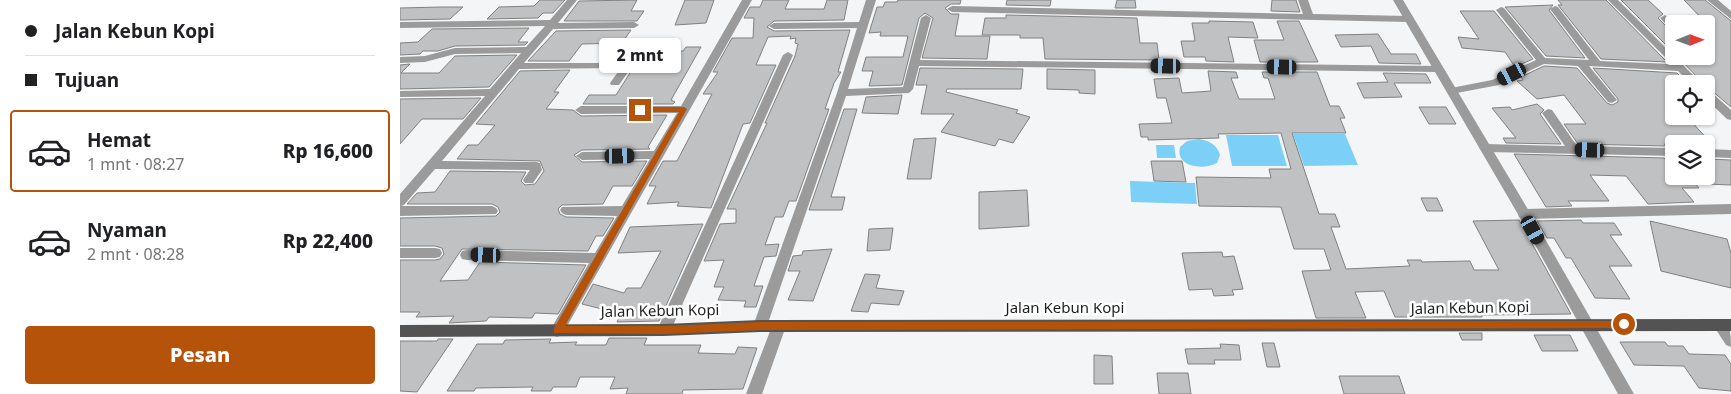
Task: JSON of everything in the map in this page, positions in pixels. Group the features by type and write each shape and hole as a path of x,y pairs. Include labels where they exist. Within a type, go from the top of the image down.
{"main road":[{"name":"Jalan Kebun Kopi","path":"400,331 664,330 760,326 1725,325"}],"street":[{"path":"400,202 572,0"},
{"path":"557,330 747,0"},
{"path":"760,326 842,93 871,0"},
{"path":"1102,12 1104,0"},
{"path":"1304,0 1308,16"},
{"path":"1398,0 1524,214 1626,394"},
{"path":"1613,0 1687,75"},
{"path":"1712,0 1731,16"},
{"path":"952,9 1408,19"},
{"path":"1555,9 1596,62"},
{"path":"1501,10 1542,61"},
{"path":"842,93 905,91 910,86 926,18"},
{"path":"400,25 634,24"},
{"path":"774,26 863,25"},
{"path":"400,60 425,59 455,51 530,50"},
{"path":"664,330 788,54"},
{"path":"1451,91 1495,83 1542,61 1596,62 1680,68"},
{"path":"1580,62 1612,100"},
{"path":"914,63 1438,69"},
{"path":"516,66 625,65 626,68 615,83"},
{"path":"400,94 494,92"},
{"path":"1715,101 1731,116"},
{"path":"581,110 684,109"},
{"path":"1548,113 1573,149"},
{"path":"1485,148 1665,152"},
{"path":"1715,153 1731,154"},
{"path":"582,156 658,155"},
{"path":"432,165 536,166 536,170 529,180"},
{"path":"1524,214 1731,209"},
{"path":"566,210 626,211"},
{"path":"400,211 492,211"},
{"path":"400,253 435,253"},
{"path":"467,255 599,258"},
{"path":"1725,325 1731,341"},
{"path":"754,394 779,326"}],"water":[{"path":"1293,134 1345,134 1358,165 1304,166"},
{"path":"1226,135 1278,135 1287,166 1232,166"},
{"path":"1199,139 1209,142 1217,148 1220,155 1217,163 1198,167 1186,163 1182,159 1180,147 1187,141"},
{"path":"1156,145 1174,145 1176,158 1157,158"},
{"path":"1130,181 1195,183 1197,204 1131,202"}],"building":[{"path":"540,0 565,0 553,13 543,13 538,18 487,19 499,7 534,6"},
{"path":"637,0 631,11 644,11 637,21 564,21 579,1"},
{"path":"685,0 714,0 706,23 675,25"},
{"path":"763,0 789,0 785,9 824,9 827,0 848,0 844,20 774,21 767,27 774,31 850,30 838,72 841,72 834,83 825,109 829,109 796,201 789,201 783,217 775,217 765,245 779,244 776,256 764,257 754,286 763,286 756,307 744,307 746,301 718,300 724,287 714,287 724,260 704,261 720,224 736,223 736,209 727,209 767,123 765,123 795,56 798,44 795,43 796,38 790,39 791,36 768,37 756,65 776,65 750,123 743,124 711,208 677,206 679,202 647,204 656,186 649,186 663,161 677,161 712,94 703,94 718,72 713,72 732,38 753,38 754,18 744,18 750,7 760,7"},
{"path":"898,0 961,0 960,4 951,4 945,8 951,14 959,14 955,36 990,36 987,59 922,58 933,18 925,13 919,18 902,85 869,86 873,71 862,71 866,57 903,57 908,36 880,36 881,32 869,33 877,7 883,7 885,2 897,2"},
{"path":"1007,0 1051,0 1050,6 1006,5"},
{"path":"1117,0 1135,0 1136,8 1115,8"},
{"path":"1272,0 1296,0 1300,12 1271,11"},
{"path":"1558,0 1606,0 1665,62 1601,59 1558,5 1562,5"},
{"path":"1621,0 1648,0 1663,14 1658,18 1665,25 1665,44"},
{"path":"1684,0 1705,0 1731,21 1731,107 1715,93 1715,75 1695,75 1686,65 1715,65 1715,15 1698,15"},
{"path":"1553,5 1549,10 1585,58 1546,56 1505,7"},
{"path":"463,7 450,19 400,20 400,8"},
{"path":"1460,11 1494,11 1533,59 1515,67 1505,52 1462,48 1458,37 1479,39"},
{"path":"1006,15 1137,18 1140,43 1157,43 1159,60 1045,59 1043,38 1020,38 1020,35 982,35 985,18 1006,18"},
{"path":"1209,21 1253,22 1258,38 1228,37 1234,62 1206,61 1205,57 1184,57 1181,41 1195,41 1192,23 1209,23"},
{"path":"1277,21 1299,21 1318,62 1260,62 1254,40 1284,40"},
{"path":"529,28 518,42 528,42 525,45 455,46 438,51 423,51 420,54 400,55 400,43 418,42 432,29"},
{"path":"631,30 622,43 582,44 569,61 528,61 556,31"},
{"path":"1378,34 1391,54 1416,54 1421,64 1379,63 1371,46 1341,47 1335,35"},
{"path":"686,47 701,47 671,100 675,102 673,104 583,104 589,95 616,95 635,65 658,65 666,51 683,51"},
{"path":"517,55 489,87 400,89 400,65 410,64 401,73 439,73 455,56"},
{"path":"1544,66 1577,68 1607,103 1612,105 1618,102 1618,99 1593,68 1677,73 1679,75 1665,75 1665,125 1694,125 1704,135 1665,135 1665,146 1578,144 1564,124 1586,124 1564,95 1537,99 1517,81 1523,80 1521,77"},
{"path":"920,68 1023,69 1021,89 947,89 946,92 1018,110 1016,113 1030,117 1013,143 999,139 995,146 941,132 954,114 921,114 927,85 916,85"},
{"path":"1047,69 1095,70 1095,94 1079,93 1079,90 1047,89"},
{"path":"570,70 554,92 559,92 546,109 573,110 581,116 667,115 648,147 650,149 582,150 574,155 582,162 647,161 632,186 613,186 603,204 562,205 558,209 560,214 566,217 614,218 603,236 596,236 588,251 462,249 440,281 468,280 480,262 586,265 558,314 535,313 532,318 489,317 486,321 449,323 454,316 416,317 420,312 400,312 400,260 435,260 440,259 444,254 442,248 435,246 400,246 400,218 496,216 500,212 498,207 492,204 407,204 417,193 435,192 450,171 526,172 521,181 525,185 535,184 544,171 540,161 457,159 468,145 478,145 495,125 476,124 520,71"},
{"path":"1208,71 1236,72 1238,78 1231,78 1239,99 1275,99 1268,78 1264,78 1262,72 1317,72 1330,106 1339,106 1345,118 1340,118 1346,133 1292,133 1319,214 1335,214 1340,227 1331,227 1346,269 1410,266 1407,260 1421,260 1422,262 1470,261 1474,270 1499,270 1473,221 1519,220 1571,314 1395,317 1384,291 1355,292 1366,318 1316,318 1302,271 1331,270 1324,249 1294,249 1281,207 1199,206 1196,177 1271,178 1269,169 1291,169 1281,133 1218,134 1219,138 1148,140 1148,137 1141,137 1139,124 1172,123 1166,98 1157,98 1154,79 1179,78 1182,93 1211,91"},
{"path":"1383,73 1426,74 1431,83 1394,83 1402,97 1364,98 1357,83 1388,82"},
{"path":"902,95 898,114 862,113 866,97"},
{"path":"481,98 463,119 422,119 400,144 400,99"},
{"path":"1537,104 1544,110 1540,114 1561,144 1506,143 1503,138 1516,138 1492,108 1510,107 1512,110"},
{"path":"1419,107 1446,107 1456,124 1429,124"},
{"path":"844,109 857,109 831,197 845,197 842,210 809,210"},
{"path":"936,138 931,179 907,179 914,139"},
{"path":"1514,154 1664,158 1665,185 1696,185 1699,188 1682,188 1694,202 1648,204 1626,176 1590,175 1609,201 1568,201 1572,206 1546,207"},
{"path":"1715,159 1731,160 1731,185 1715,184"},
{"path":"1151,161 1182,161 1186,182 1154,181"},
{"path":"1027,190 1029,226 979,229 979,192"},
{"path":"1421,198 1437,198 1443,211 1427,211"},
{"path":"1581,220 1583,223 1614,223 1622,235 1610,235 1632,266 1609,266 1630,299 1595,298 1571,258 1566,258 1554,238 1547,238 1537,221"},
{"path":"1650,221 1727,239 1731,253 1731,288 1661,271"},
{"path":"703,224 659,321 617,322 619,318 611,318 614,312 582,304 593,284 624,293 627,288 641,288 661,251 618,253 630,227"},
{"path":"893,228 890,250 867,251 869,229"},
{"path":"832,249 813,301 788,300 800,271 788,271 793,256 802,255 803,251"},
{"path":"1222,252 1223,257 1234,256 1243,289 1232,290 1234,295 1214,296 1212,289 1189,290 1182,253"},
{"path":"865,274 880,275 876,288 904,291 899,305 871,303 868,312 851,311"},
{"path":"1459,333 1482,333 1482,340 1462,340"},
{"path":"1534,335 1570,335 1578,351 1542,351"},
{"path":"609,338 647,338 644,345 701,345 698,353 735,354 738,347 757,348 743,389 683,390 682,394 626,394 628,388 610,389 615,377 580,377 576,387 553,387 551,391 531,391 533,387 476,388 474,391 447,391 477,344 503,344 505,340 551,339 549,343 577,342 575,345 606,345"},
{"path":"438,339 453,339 417,392 400,391 400,341 437,341"},
{"path":"1620,342 1665,342 1668,346 1683,346 1689,354 1725,355 1731,364 1731,391 1699,388 1684,366 1634,365"},
{"path":"1262,343 1274,343 1280,367 1267,367"},
{"path":"1220,344 1239,345 1241,360 1214,360 1215,364 1188,364 1185,349 1221,348"},
{"path":"1094,355 1112,356 1113,384 1094,384"},
{"path":"1157,373 1188,373 1191,394 1159,394"},
{"path":"1339,376 1399,376 1405,394 1344,394"}],"route":[{"path":"640,110 684,109 557,330 664,330 760,326 1624,324"}]}
